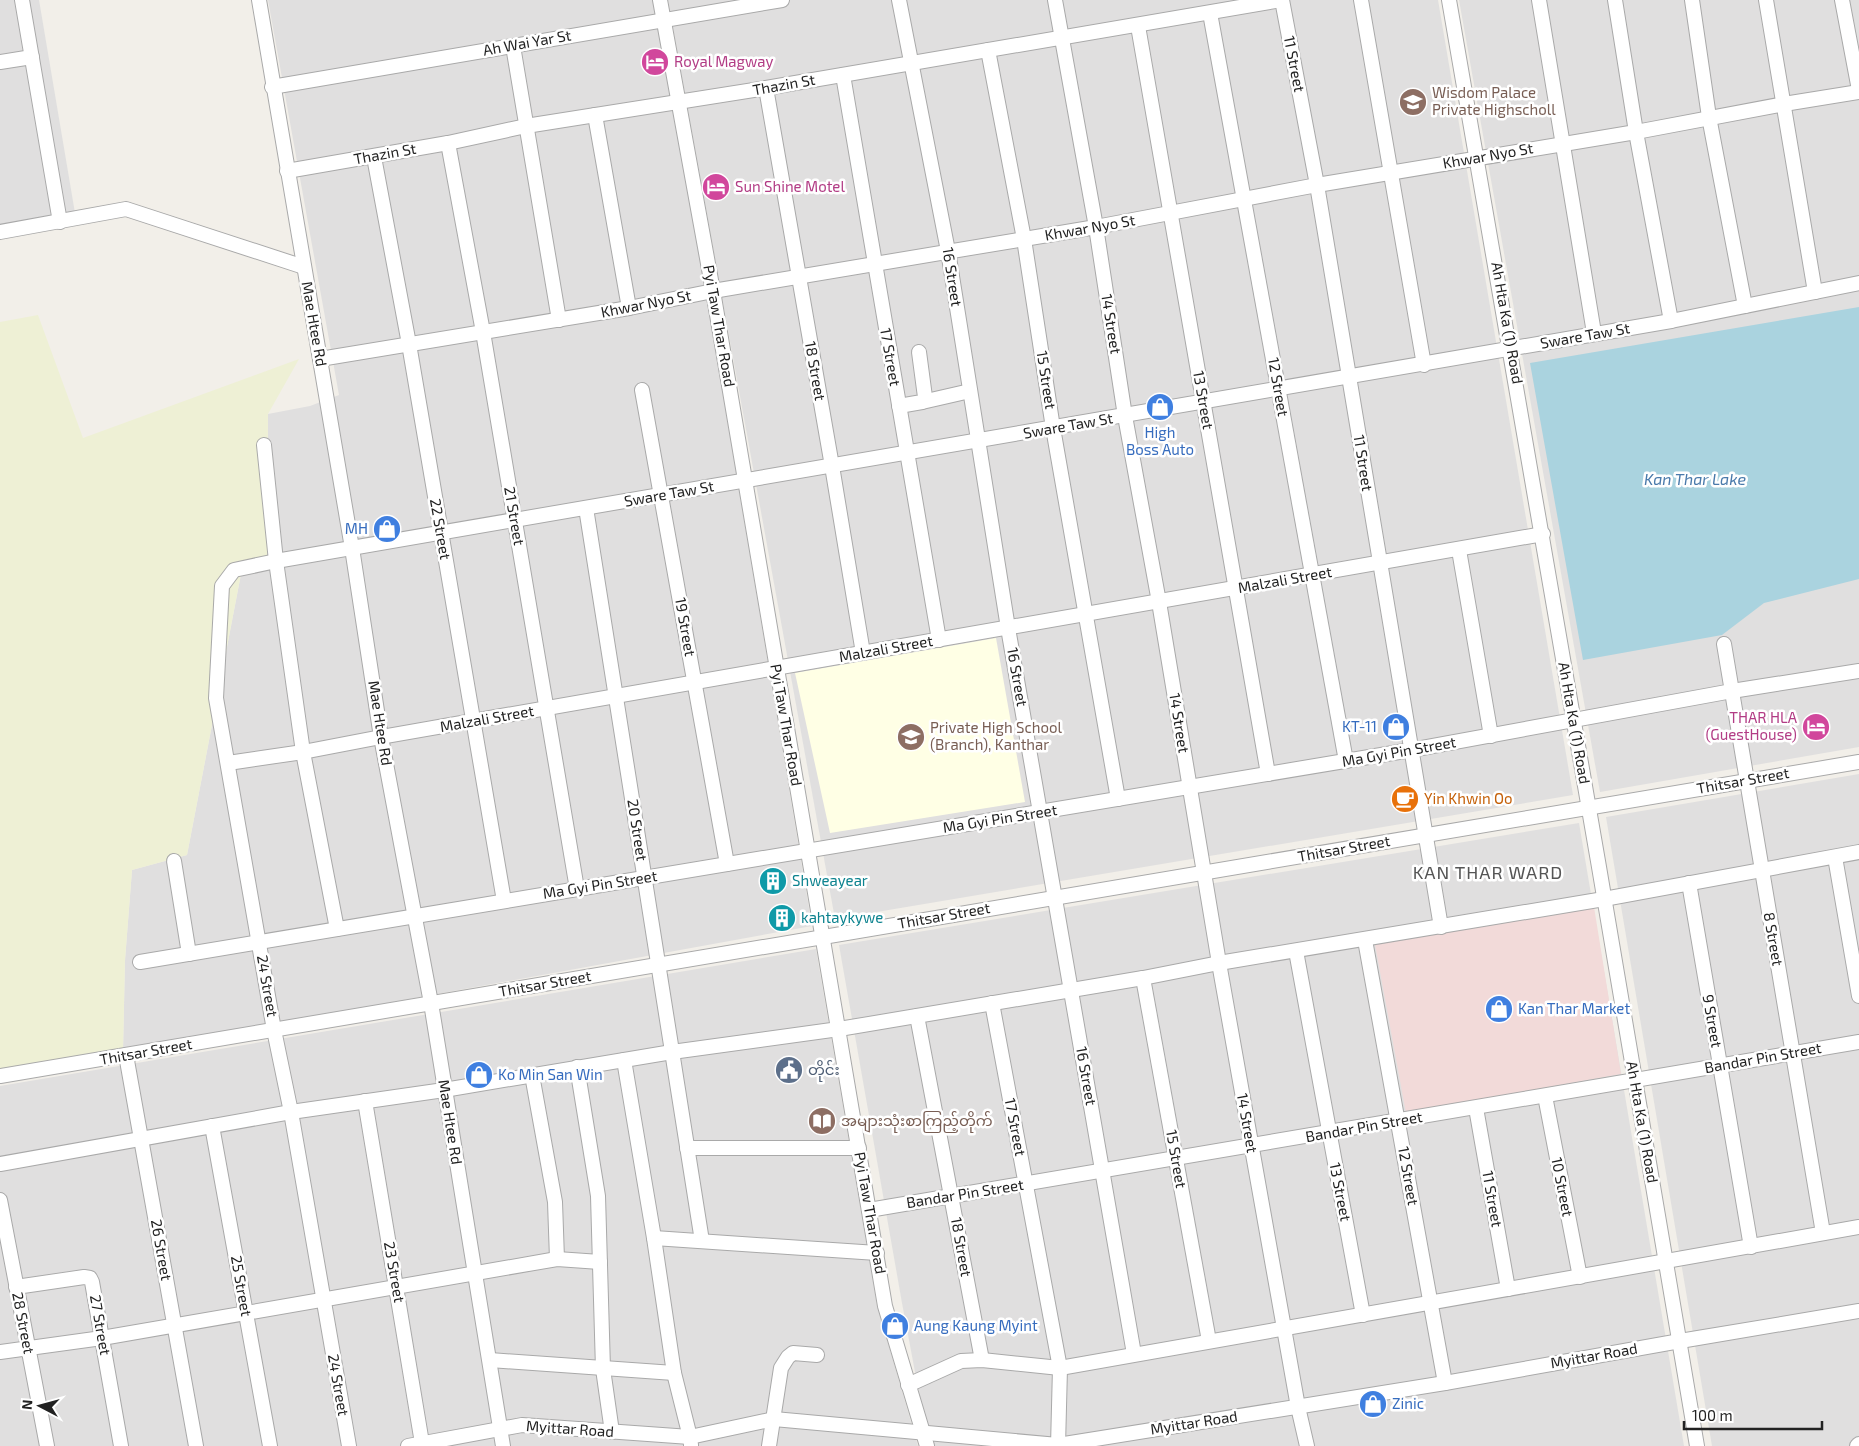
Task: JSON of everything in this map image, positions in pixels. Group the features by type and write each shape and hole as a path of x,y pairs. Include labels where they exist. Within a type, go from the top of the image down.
{"street":[{"path":"22,0 60,222"},
{"name":"Mae Htee Rd","path":"259,0 272,86 352,548 382,737 431,1003 503,1446"},
{"name":"Pyi Taw Thar Road","path":"660,0 713,291 885,1306 927,1446"},
{"name":"Ah Wai Yar St","path":"272,86 782,0"},
{"name":"16 Street","path":"899,0 948,251 1008,628 1134,1354"},
{"name":"14 Street","path":"1055,0 1096,227 1125,416 1159,602 1203,872 1298,1406 1307,1446"},
{"name":"Thazin St","path":"287,171 448,143 526,126 595,114 912,64 1281,0"},
{"name":"11 Street","path":"1281,0 1318,185 1348,377 1441,927"},
{"path":"1361,0 1424,364"},
{"name":"Ah Hta Ka (1) Road","path":"1448,0 1543,534 1697,1446"},
{"path":"1539,0 1594,333"},
{"path":"1615,0 1636,132 1672,321"},
{"path":"1692,0 1709,117 1745,306"},
{"path":"1766,0 1815,292"},
{"path":"1842,0 1859,91"},
{"name":"12 Street","path":"1210,13 1346,761"},
{"name":"13 Street","path":"1138,26 1268,774"},
{"path":"513,46 558,320"},
{"name":"15 Street","path":"988,50 1024,239 1053,428 1118,799"},
{"path":"0,62 32,57"},
{"name":"17 Street","path":"842,75 939,640"},
{"name":"18 Street","path":"766,88 863,653"},
{"name":"Khwar Nyo St","path":"320,359 629,308 713,291 1096,227 1318,185 1636,132 1709,117 1859,91"},
{"path":"595,114 629,308"},
{"name":"21 Street","path":"448,143 483,332 577,889"},
{"name":"22 Street","path":"374,156 409,344 504,902"},
{"path":"0,232 126,209 304,267"},
{"name":"Sware Taw St","path":"276,561 1278,390 1594,333 1672,321 1859,284"},
{"path":"919,352 925,392 922,402"},
{"name":"19 Street","path":"642,390 727,864"},
{"path":"899,406 970,391"},
{"path":"264,445 276,561 303,752 337,929"},
{"name":"20 Street","path":"586,508 702,1240"},
{"name":"Malzali Street","path":"228,763 303,752 1543,534"},
{"path":"1459,550 1491,736"},
{"name":"24 Street","path":"276,561 234,570 222,586 216,698 274,1030 291,1112 348,1446"},
{"name":"8 Street","path":"1724,644 1823,1233"},
{"name":"Ma Gyi Pin Street","path":"140,962 1411,750 1732,691 1859,671"},
{"name":"Thitsar Street","path":"0,1076 1859,762"},
{"path":"0,1164 291,1112 444,1090 672,1052 839,1029 917,1016 1143,978 1219,963 1604,899 1859,852"},
{"path":"1835,857 1859,996"},
{"path":"174,862 189,954"},
{"name":"9 Street","path":"1689,883 1751,1246"},
{"name":"12 Street","path":"1365,940 1445,1383"},
{"name":"13 Street","path":"1296,951 1363,1314"},
{"name":"15 Street","path":"1143,978 1209,1341"},
{"name":"17 Street","path":"992,1003 1060,1368 1058,1446"},
{"name":"18 Street","path":"917,1016 982,1360"},
{"name":"Bandar Pin Street","path":"869,1210 1859,1042"},
{"name":"26 Street","path":"126,1055 196,1446"},
{"path":"624,1060 654,1238 674,1373 691,1442"},
{"path":"578,1067 598,1196 603,1368 612,1432"},
{"path":"532,1075 556,1202 557,1259"},
{"name":"10 Street","path":"1545,1096 1580,1277"},
{"name":"23 Street","path":"365,1101 422,1443"},
{"name":"11 Street","path":"1476,1108 1508,1290"},
{"name":"25 Street","path":"212,1126 270,1446"},
{"path":"687,1148 859,1148"},
{"name":"28 Street","path":"0,1200 47,1446"},
{"path":"908,1385 961,1361 982,1360 1060,1368 1859,1227"},
{"path":"654,1238 876,1253"},
{"path":"0,1352 102,1338 557,1259 600,1262"},
{"name":"27 Street","path":"16,1287 84,1277 90,1278 121,1446"},
{"name":"Myittar Road","path":"408,1446 522,1425 612,1432 691,1442 774,1419 1058,1446 1445,1383 1859,1311"},
{"path":"769,1446 781,1368 793,1353 817,1355"},
{"path":"490,1360 674,1373"}],"shaded area":[{"path":"0,0 39,0 77,225 0,239"},
{"path":"268,0 657,0 812,926 123,1051 125,960 132,870 187,855 241,574 267,566 268,414 310,406 339,395"},
{"path":"668,0 1438,0 1573,795 835,919"},
{"path":"1459,0 1859,0 1859,747 1600,792"},
{"path":"38,315 83,438 299,359 268,414 267,566 241,574 187,855 132,870 125,960 123,1051 0,1071 0,322"},
{"name":"Private High School (Branch), Kanthar","path":"996,638 1025,802 830,833 795,673"},
{"path":"1859,774 1859,1446 1712,1446 1606,817"},
{"path":"1579,823 1684,1446 929,1446 839,945"},
{"name":"Kan Thar Market","path":"1594,907 1621,1074 1406,1113 1375,944"},
{"path":"816,949 877,1305 918,1446 0,1446 0,1086"}],"water":[{"name":"Kan Thar Lake","path":"1859,307 1859,579 1764,603 1722,635 1583,660 1530,363"}],"place":[{"name":"Royal Magway","path":"655,62"},
{"name":"Wisdom Palace Private Highscholl","path":"1413,102"},
{"name":"Sun Shine Motel","path":"716,187"},
{"name":"High Boss Auto","path":"1160,407"},
{"name":"MH","path":"387,529"},
{"name":"KT-11","path":"1396,727"},
{"name":"THAR HLA (GuestHouse)","path":"1816,727"},
{"name":"Private High School (Branch), Kanthar","path":"911,737"},
{"name":"Yin Khwin Oo","path":"1405,799"},
{"name":"Shweayear","path":"773,881"},
{"name":"kahtaykywe","path":"782,918"},
{"name":"Kan Thar Market","path":"1499,1009"},
{"name":"တိုင်း","path":"789,1070"},
{"name":"Ko Min San Win","path":"479,1075"},
{"name":"အများသုံးစာကြည့်တိုက်","path":"822,1121"},
{"name":"Aung Kaung Myint","path":"895,1326"},
{"name":"Zinic","path":"1373,1404"}],"district":[{"name":"KAN THAR WARD","path":"1488,873"}]}
